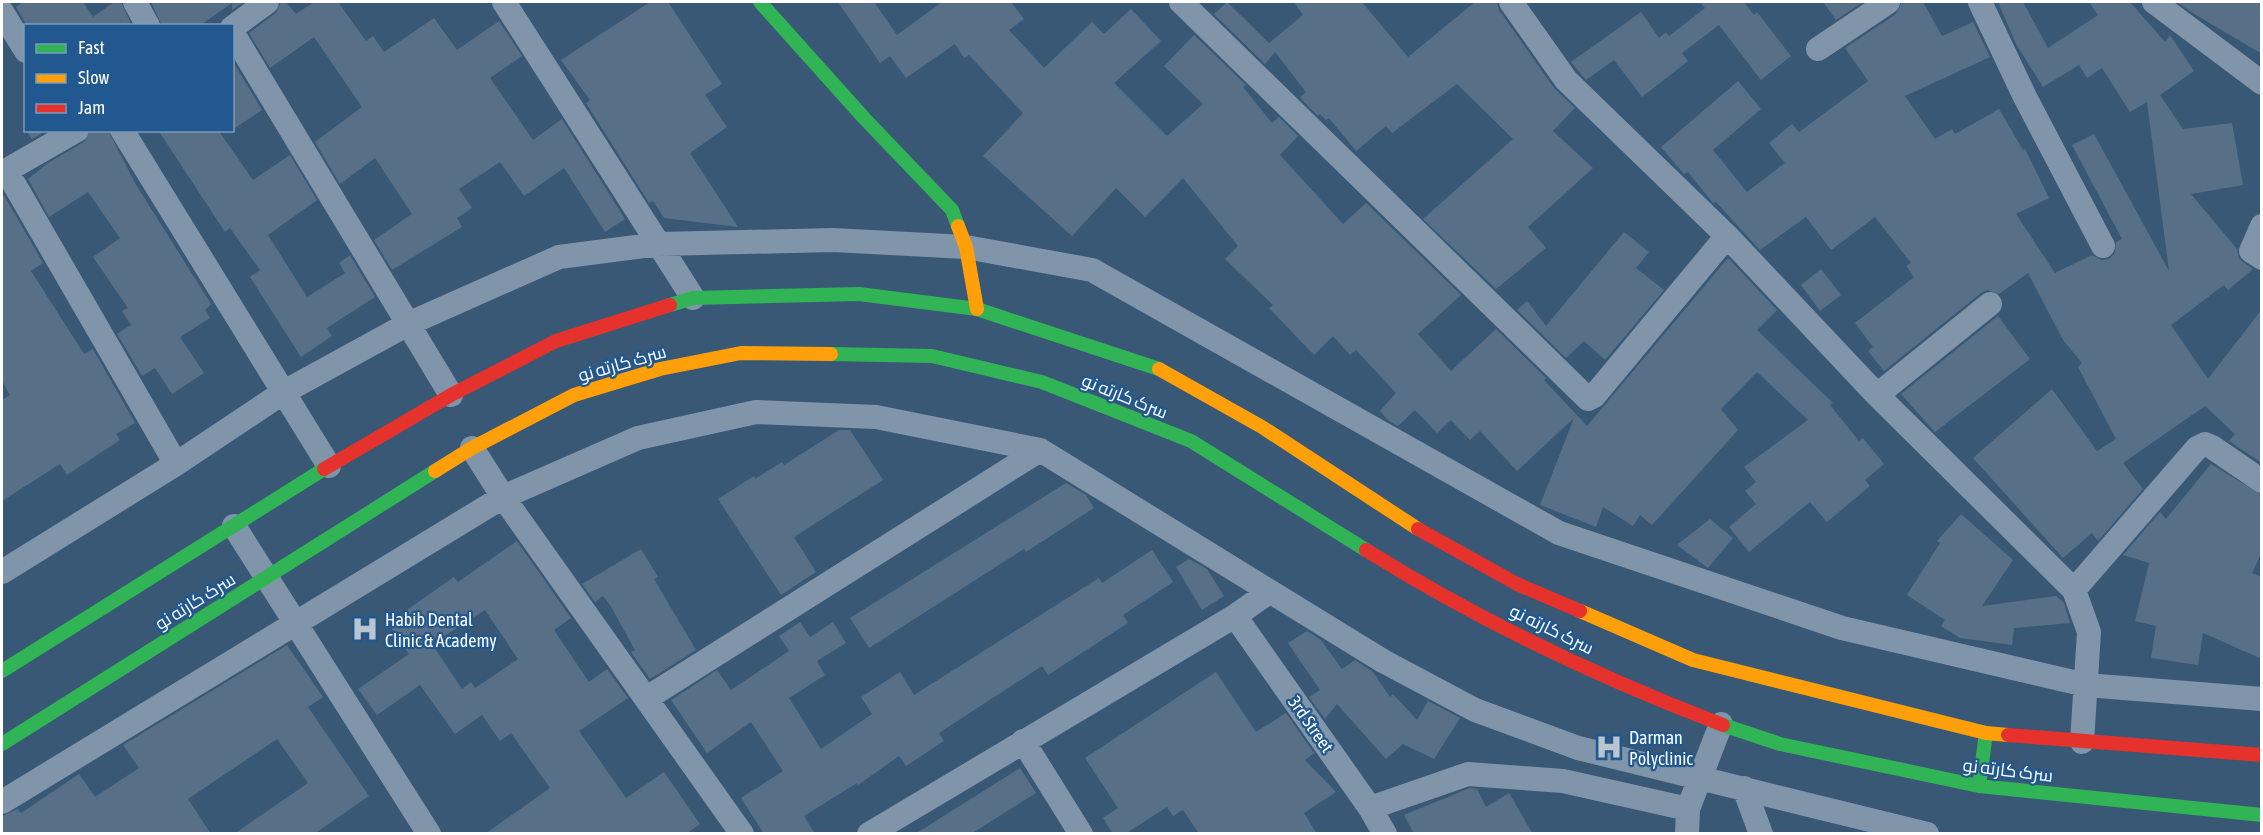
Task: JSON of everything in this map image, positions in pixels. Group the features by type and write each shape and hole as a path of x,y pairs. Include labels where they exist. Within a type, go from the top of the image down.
{"main road":[{"path":"760,2 864,118 952,210 966,247 977,309"},
{"name":"سرک کارته نو","path":"2,671 329,466 451,394 556,341 693,298 859,294 977,309 1154,366 1262,427 1417,529 1517,584 1694,660 1986,733 2262,755"},
{"name":"سرک کارته نو","path":"2,744 472,448 574,395 660,369 741,353 932,356 1042,382 1191,441 1417,582 1567,658 1721,724 1780,744 1979,786 2262,815"},
{"path":"1979,786 1986,733"}],"street":[{"path":"135,2 147,24"},
{"path":"234,28 267,2"},
{"path":"504,2 693,298"},
{"path":"1180,2 1588,399 1594,396 1727,236"},
{"path":"1818,49 1888,2"},
{"path":"1980,2 2025,97 2103,246"},
{"path":"2154,2 2262,83"},
{"path":"1515,3 1566,80 1727,236 1877,395 2074,590 2089,632 2082,742"},
{"path":"2,12 24,48"},
{"path":"234,33 451,394"},
{"path":"73,132 4,171 176,464"},
{"path":"123,132 329,466"},
{"path":"2262,226 2251,250 2262,258"},
{"path":"2,572 176,464 284,392 408,324 559,257 659,244 833,240 966,247 1092,270 1559,532 1842,628 2086,685 2262,699"},
{"path":"1877,395 1990,304"},
{"path":"2,802 503,497 638,438 756,412 876,417 1040,450 1383,661 1475,710 1578,748 1927,834"},
{"path":"2074,590 2197,448 2205,444 2212,447 2262,481"},
{"path":"472,448 503,497 742,834"},
{"path":"647,698 1040,450"},
{"path":"234,526 419,830"},
{"path":"869,834 1235,616 1269,592"},
{"name":"3rd Street","path":"1235,616 1370,807 1385,834"},
{"path":"1687,834 1688,809 1721,724"},
{"path":"1023,741 1081,834"},
{"path":"1370,807 1468,774 1563,781 1688,809"},
{"path":"1744,788 1761,834"}],"building":[{"path":"23,2 83,2 93,17 114,2 121,2 131,24 26,24 16,7"},
{"path":"151,2 244,2 232,10 232,3 202,24 161,24"},
{"path":"281,2 286,2 296,14 314,2 338,2 366,41 373,36 384,52 434,18 457,50 499,21 522,56 490,78 533,140 562,119 625,219 605,232 564,168 524,196 500,162 459,189 472,208 457,218 462,227 392,270 374,240 412,214 375,158 340,184 315,142 362,107 314,37 270,68 249,33 276,13"},
{"path":"650,2 668,2 722,84 705,95 727,127 690,153 738,227 664,218 653,201 649,203 586,103 590,100 561,60"},
{"path":"838,2 874,2 897,35 942,2 1011,2 1024,19 1009,30 1044,68 1092,22 1104,34 1131,9 1161,41 1114,83 1167,136 1203,104 1164,66 1194,35 1246,85 1243,87 1272,123 1279,117 1298,136 1280,155 1343,224 1366,203 1461,295 1418,334 1451,371 1496,329 1546,378 1544,380 1587,426 1728,258 1777,310 1757,330 1833,403 1830,405 1859,441 1863,438 1884,464 1865,480 1870,486 1827,522 1810,502 1749,552 1729,527 1756,504 1745,491 1756,482 1744,467 1808,420 1757,372 1721,409 1738,430 1652,525 1640,515 1633,526 1603,507 1596,527 1540,505 1574,418 1517,471 1480,431 1470,440 1451,420 1437,433 1415,410 1398,426 1389,421 1380,411 1396,393 1356,350 1350,355 1333,336 1314,355 1269,308 1273,305 1225,259 1238,246 1183,178 1145,217 1116,188 1072,236 983,156 1023,113 969,55 964,58 955,44 906,78 890,56 880,63"},
{"path":"1227,2 1269,43 1303,15 1294,2 1362,2 1408,57 1475,2 1497,2 1499,10 1554,88 1575,108 1553,131 1593,168 1528,227 1546,248 1496,289 1423,219 1513,139 1457,84 1392,133 1386,126 1356,151 1329,118 1326,120 1320,114 1318,116 1300,98 1306,92 1275,52 1265,64 1214,14"},
{"path":"1700,2 1744,2 1754,15 1757,12 1791,56 1761,80 1719,25 1682,53 1688,61 1642,97 1614,60 1586,80 1571,62 1641,12 1659,38 1666,32 1669,36 1705,8"},
{"path":"1823,2 1863,2 1836,20"},
{"path":"1902,2 1923,2 1942,36 1973,22 1990,57 1905,96 1935,139 1952,129 1955,134 1999,109 2023,150 2025,149 2049,198 2016,214 2055,273 2092,255 2102,260 2109,259 2115,253 2116,242 2122,239 2072,145 2094,134 2169,271 2147,102 2130,112 2102,68 2087,78 2079,65 2043,87 2016,44 1998,2 2023,2 2048,48 2098,15 2089,2 2130,2 2165,42 2170,35 2194,71 2160,95 2183,129 2232,123 2243,185 2191,194 2237,249 2239,259 2253,269 2228,290 2224,285 2171,325 2208,379 2262,309 2262,463 2229,441 2235,434 2205,406 2123,463 2143,489 2098,541 2092,533 2063,558 1973,458 2052,389 2097,451 2116,439 2078,367 2082,363 2063,340 2028,273 1999,294 1988,290 1981,293 1884,371 1868,351 1873,347 1855,323 1914,277 1906,266 1911,263 1875,217 1831,250 1806,217 1760,250 1716,202 1713,203 1688,172 1684,174 1661,147 1738,81 1761,109 1713,150 1747,192 1785,163 1769,143 1792,124 1799,132 1868,81 1845,48 1896,14"},
{"path":"2177,2 2262,2 2262,54 2191,12"},
{"path":"234,63 262,110 234,129"},
{"path":"27,132 44,132 32,139"},
{"path":"90,132 109,132 135,183 211,304 205,310 210,318 180,337 204,373 172,394 155,368 142,376 117,334 131,325 122,311 128,308 93,257 120,238 88,192 49,217 28,179 48,163 84,142"},
{"path":"159,132 219,132 253,180 290,155 317,200 268,235 307,297 345,273 339,263 350,255 375,297 327,328 332,336 301,357 250,277 260,270 230,228 225,232"},
{"path":"4,195 43,263 31,271 84,354 93,349 135,423 116,434 120,440 67,475 60,464 2,501 2,400 10,395 2,381 2,197"},
{"path":"1624,232 1649,252 1636,268 1664,290 1605,360 1584,341 1566,358 1517,310 1527,301 1546,326"},
{"path":"1821,269 1841,295 1820,311 1801,285"},
{"path":"1998,316 2030,359 1935,432 1901,394"},
{"path":"839,430 850,430 883,480 794,537 816,572 781,595 718,499 754,476 755,479 782,462 784,465"},
{"path":"2211,464 2262,495 2262,552 2252,573 2262,577 2262,659 2203,633 2198,665 2151,658 2156,626 2135,621 2149,563 2123,555 2160,512 2166,519"},
{"path":"1066,483 1086,495 1094,508 1026,552 1024,549 869,648 850,618"},
{"path":"1961,514 2013,560 1982,606 2056,596 2064,603 2070,623 2014,628 2012,645 1960,638 1941,626 1945,620 1907,595 1940,543 1937,541"},
{"path":"1710,519 1733,538 1708,568 1677,545"},
{"path":"517,541 571,618 554,630 589,682 607,669 628,698 579,731 626,798 664,772 700,824 686,834 485,834 550,788 511,733 500,741 482,715 455,734 420,685 377,715 358,689 409,654 388,623 454,577 458,582","holes":["485,610 518,659 475,688 471,682 462,689 432,644"]},
{"path":"641,549 658,577 654,579 696,650 650,679 631,652 635,650 610,605 603,596 595,602 582,584"},
{"path":"1152,550 1173,582 1123,615 1128,623 1048,675 1042,666 939,733 944,741 906,766 899,756 858,785 857,783 804,816 815,834 764,834 741,798 783,771 751,722 707,753 671,700 717,670 731,690 789,651 779,636 800,622 810,637 833,622 846,643 817,661 825,675 789,698 821,749 872,714 861,697 900,672 914,695 1099,578 1102,583"},
{"path":"1189,559 1207,569 1224,596 1202,610 1176,567"},
{"path":"1307,631 1321,640 1342,669 1355,660 1373,672 1390,697 1393,694 1417,720 1428,701 1460,718 1434,759 1403,744 1386,759 1337,704 1325,719 1309,697 1320,690 1288,643"},
{"path":"287,645 323,697 308,707 369,796 314,834 234,834 308,783 277,739 188,799 211,834 2,834 2,816 18,809 21,813 79,774 95,797 139,768 123,745"},
{"path":"1216,672 1256,732 1286,713 1314,753 1305,760 1336,792 1304,813 1317,834 1199,834 1183,810 1173,816 1167,807 1125,834 1113,834 1103,818 1118,808 1085,758"},
{"path":"1020,768 1036,793 971,834 915,834"},
{"path":"1470,788 1477,789 1486,807 1509,793 1533,834 1414,834 1404,815"}],"traffic: fast":[{"path":"760,2 864,118 952,210 958,226"},
{"path":"670,305 693,298 859,294 977,309 1159,369"},
{"path":"831,354 932,356 1042,382 1191,441 1366,550"},
{"path":"2,671 324,469"},
{"path":"2,744 435,471"},
{"path":"1723,725 1780,744 1979,786 2262,815"},
{"path":"1979,786 1986,733"}],"traffic: slow":[{"path":"958,226 966,247 977,309"},
{"path":"435,471 472,448 574,395 660,369 741,353 831,354"},
{"path":"1159,369 1262,427 1418,529"},
{"path":"1580,611 1693,660 1986,733 2008,735"}],"traffic: jam":[{"path":"324,469 451,395 556,341 670,305"},
{"path":"1418,529 1517,584 1580,611"},
{"path":"1366,550 1408,576 1540,646 1631,688 1723,725"},
{"path":"2008,735 2262,755"}],"place":[{"name":"Habib Dental Clinic & Academy","path":"365,629"},
{"name":"Darman Polyclinic","path":"1609,747"}]}
